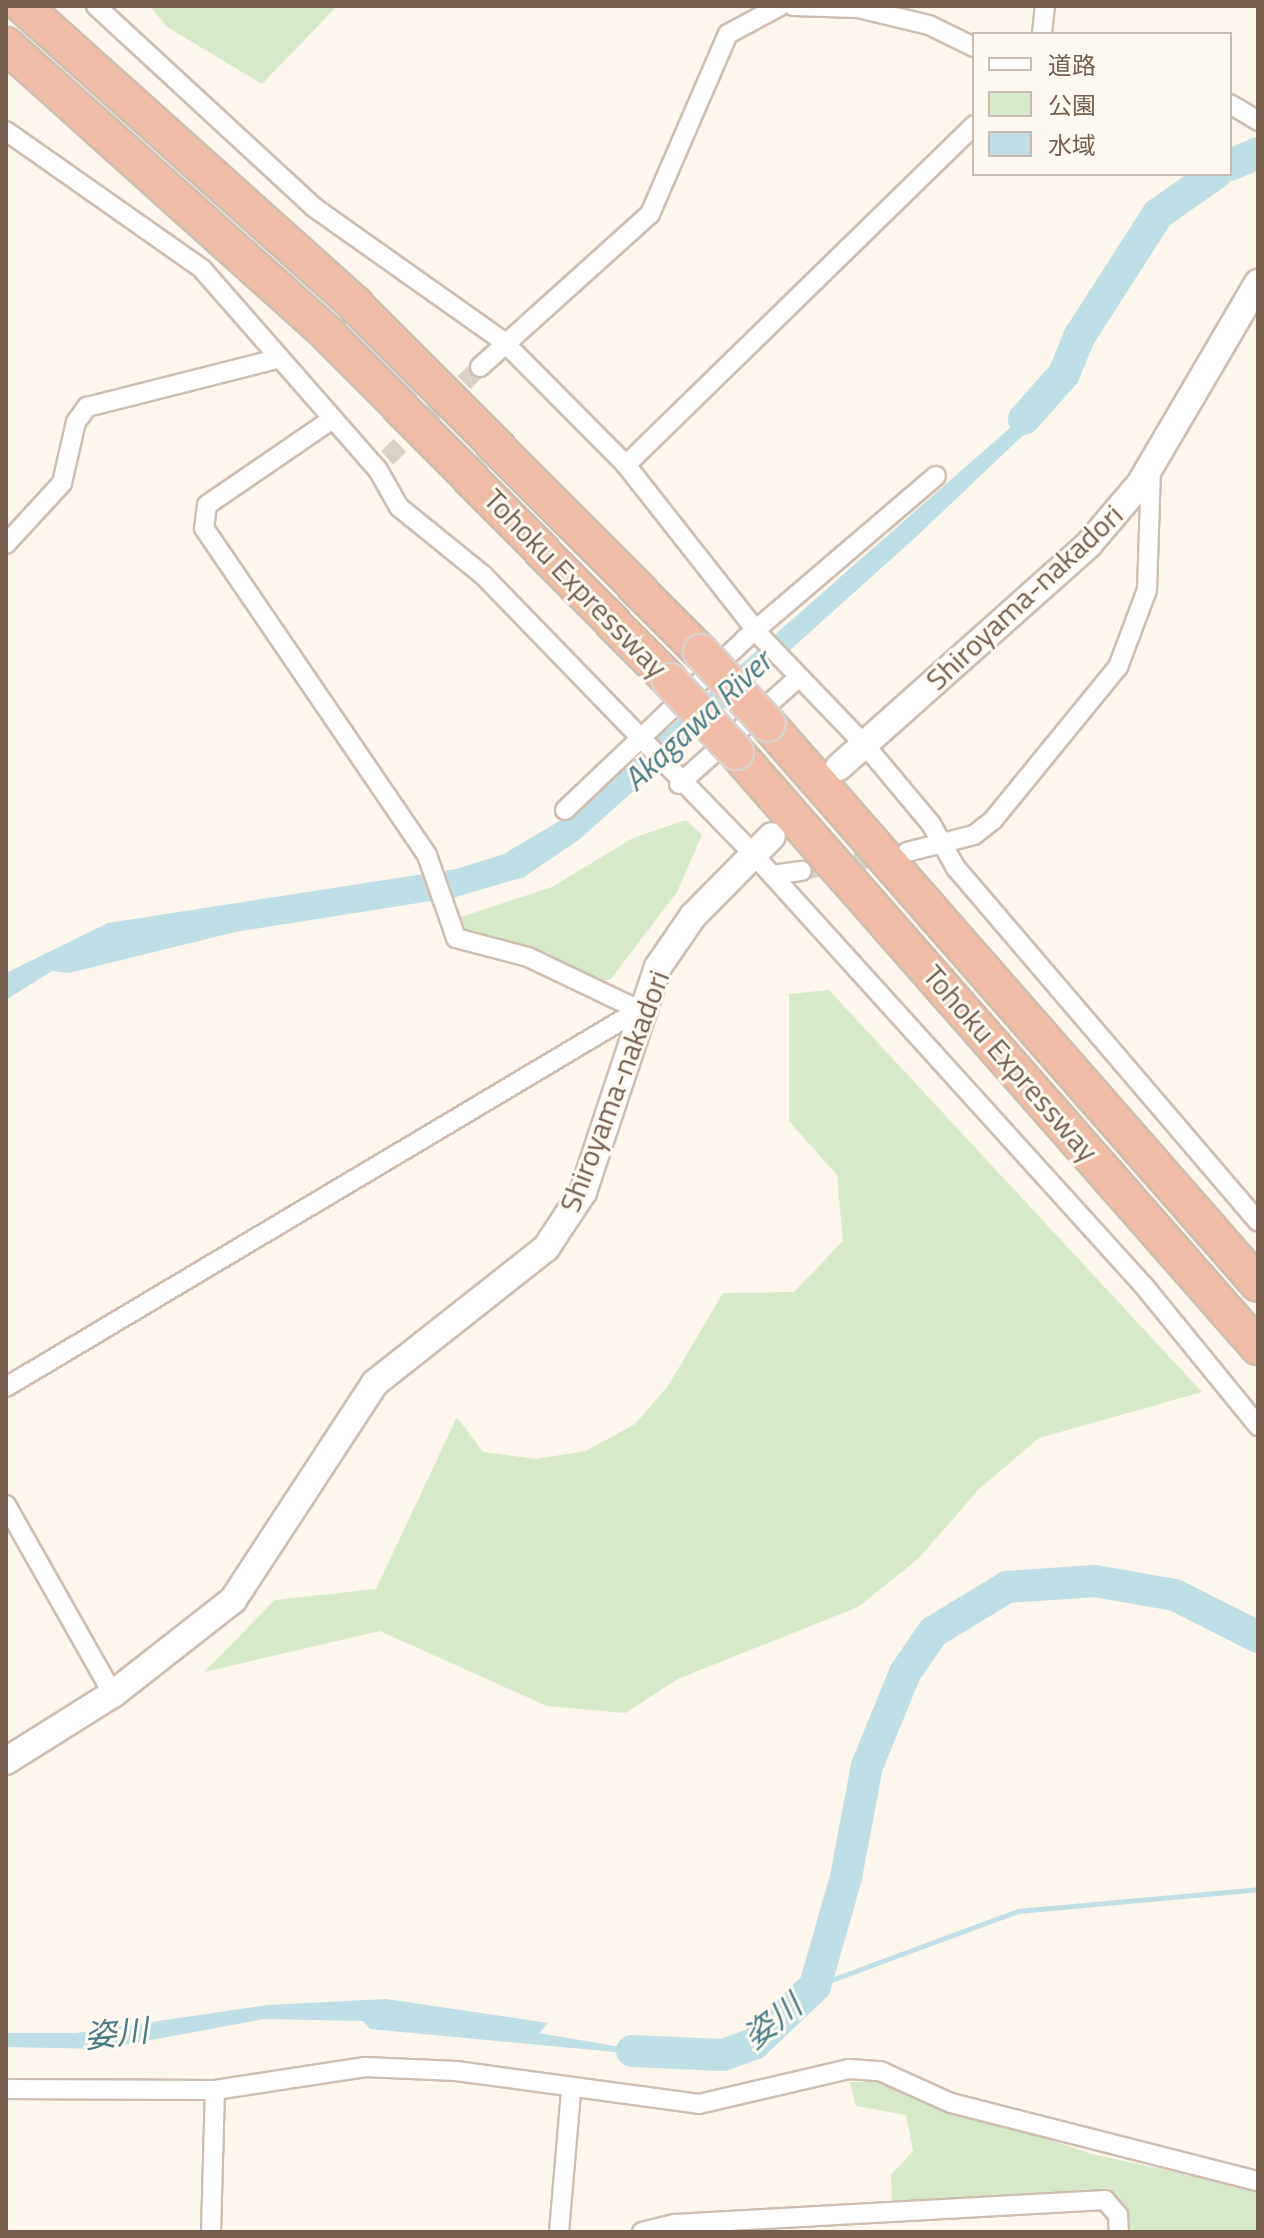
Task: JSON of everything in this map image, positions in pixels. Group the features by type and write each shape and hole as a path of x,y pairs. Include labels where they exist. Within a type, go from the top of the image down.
{"highway":[{"name":"Tohoku Expressway","path":"23,6 355,304 701,652 768,724 1258,1284"},
{"name":"Tohoku Expressway","path":"6,45 330,336 670,681 736,752 1258,1347"}],"street":[{"path":"96,6 315,208 504,342 626,465 760,635 865,745 940,844 1258,1221"},
{"path":"480,367 504,342 650,214 728,34 780,6"},
{"path":"793,6 858,8 929,25 972,46"},
{"path":"1042,32 1045,6"},
{"path":"1232,105 1258,121"},
{"path":"626,465 972,127"},
{"path":"6,131 202,269 331,420 382,464 399,507 483,575 676,782 762,845 772,875 1144,1286 1258,1426"},
{"name":"Shiroyama-nakadori","path":"839,767 1089,544 1151,467 1258,283"},
{"path":"6,544 62,483 76,422 87,407 280,358"},
{"path":"331,420 207,505 204,528 427,855 447,912 468,945 528,957 639,1010"},
{"path":"907,852 940,844 993,820 1118,667 1147,590 1151,467"},
{"path":"565,810 636,741 760,635 936,476"},
{"path":"676,782 798,678"},
{"name":"Shiroyama-nakadori","path":"6,1761 113,1694 254,1575 375,1383 546,1248 583,1192 639,1010 677,938 762,845"},
{"path":"772,875 802,871"},
{"path":"6,1387 639,1010"},
{"path":"6,1505 113,1694"},
{"path":"6,2089 215,2090 365,2067 456,2071 571,2092 699,2104 849,2069 880,2071 951,2103 1258,2181"},
{"path":"211,2232 215,2090"},
{"path":"559,2232 571,2092"},
{"path":"642,2232 675,2224 1105,2200 1115,2206 1119,2232"}],"green space":[{"path":"150,6 337,6 262,84 167,27"},
{"path":"686,820 702,835 677,892 611,979 594,983 548,953 471,939 458,918 552,887 633,838"},
{"path":"829,990 1202,1392 1039,1438 979,1489 919,1558 858,1607 678,1679 625,1713 547,1706 380,1631 204,1672 275,1600 376,1589 457,1417 483,1452 536,1459 586,1451 635,1424 668,1386 723,1293 794,1292 843,1241 837,1175 789,1121 789,994"},
{"path":"850,2082 879,2082 1092,2154 1258,2190 1258,2232 1126,2232 1111,2188 892,2202 891,2175 913,2151 906,2115 856,2106"}],"water":[{"path":"1062,382 1037,422 917,536 580,839 524,877 456,897 235,932 69,973 52,971 6,1000 6,973 108,923 456,869 504,854 571,814"},
{"path":"386,1999 548,2023 539,2033 690,2059 370,2029 363,2021 264,2019 103,2049 6,2047 6,2033 76,2033 268,2005"}],"waterway":[{"name":"Akagawa River","path":"1232,164 1258,153"},
{"name":"Akagawa River","path":"1024,419 1064,374 1079,337 1158,214 1212,176"},
{"name":"姿川","path":"632,2051 723,2055 754,2044 815,1986 846,1877 867,1766 905,1673 933,1632 1007,1587 1095,1581 1175,1595 1258,1637"},
{"path":"815,1986 1018,1911 1258,1889"}],"tunnel":[{"path":"387,458 480,367"},
{"path":"802,871 885,856"}]}
